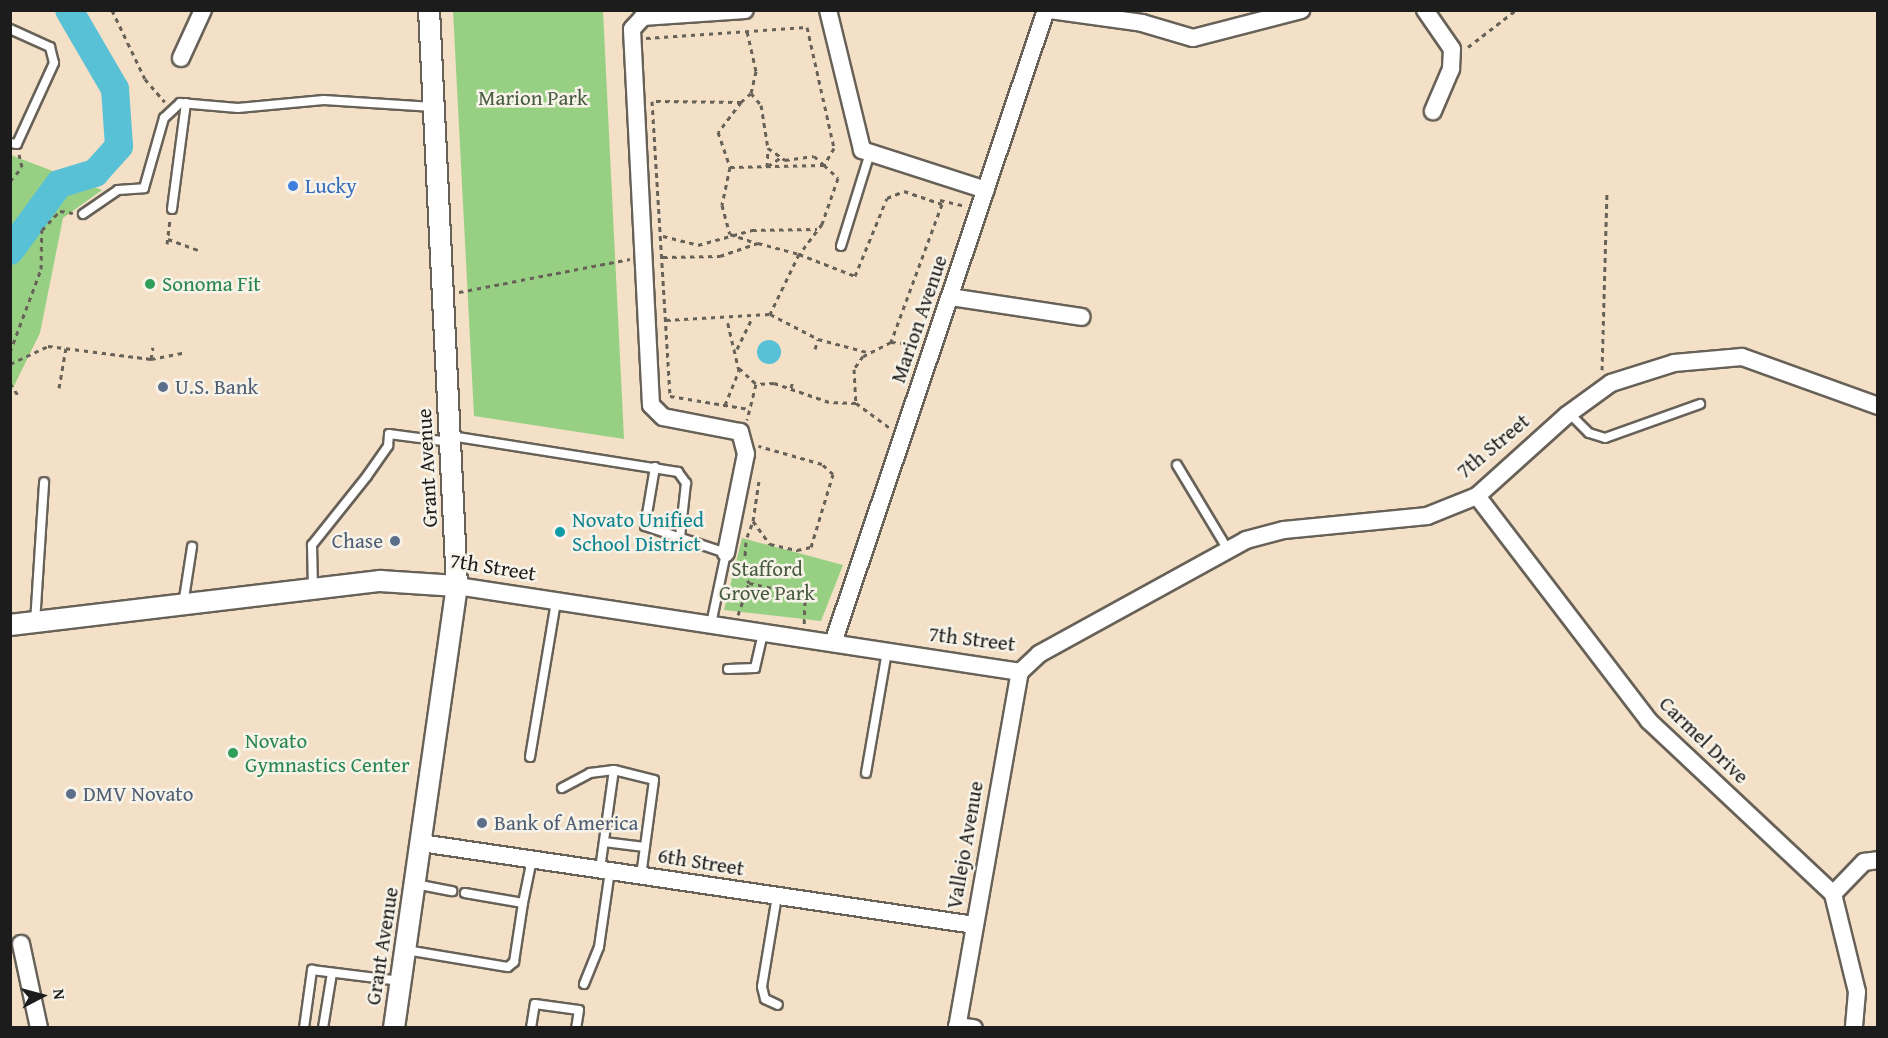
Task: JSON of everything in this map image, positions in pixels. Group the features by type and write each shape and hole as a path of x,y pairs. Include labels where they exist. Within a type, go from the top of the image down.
{"street":[{"path":"181,58 203,10"},
{"name":"Grant Avenue","path":"394,1028 457,586 429,10"},
{"path":"726,553 738,537 746,454 740,432 663,417 651,405 632,29 643,17 746,10"},
{"path":"828,10 858,144 870,153 986,190"},
{"path":"1048,10 1142,23 1193,38 1301,10"},
{"name":"Marion Avenue","path":"833,643 1048,10"},
{"path":"1425,10 1452,49 1451,69 1433,111"},
{"path":"951,297 1081,317"},
{"name":"7th Street","path":"10,625 380,581 457,586 1020,672 1039,654 1228,550 1284,530 1427,516 1477,496 1569,413 1602,390 1674,363 1742,357 1878,406"},
{"name":"Carmel Drive","path":"1477,496 1649,721 1833,894"},
{"name":"Vallejo Avenue","path":"963,1027 974,925 1020,672"},
{"name":"6th Street","path":"421,843 974,925"},
{"path":"1854,1028 1857,992 1833,894 1864,862 1878,860"},
{"path":"21,944 39,1028"}],"lane":[{"path":"10,29 50,47 54,63 14,144"},
{"path":"83,214 118,190 144,188 170,108 186,103 238,108 324,100 434,107"},
{"path":"172,209 186,103"},
{"path":"841,246 870,153"},
{"path":"1569,413 1589,433 1605,438 1700,404"},
{"path":"313,589 312,545 374,466 389,434 450,439 655,467 685,477 680,537"},
{"path":"1177,465 1228,550"},
{"path":"655,467 642,520 680,537 726,553 711,624"},
{"path":"35,623 44,482"},
{"path":"183,605 192,547"},
{"path":"530,757 556,601"},
{"path":"728,669 755,668 763,632"},
{"path":"867,772 887,651"},
{"path":"584,984 599,947 605,870 604,842 614,770"},
{"path":"562,788 590,774 614,770 654,780 641,876"},
{"path":"604,842 645,847"},
{"path":"405,950 508,967 514,962 532,859"},
{"path":"415,884 452,891"},
{"path":"465,894 523,903"},
{"path":"777,896 762,987 765,999 778,1005"},
{"path":"304,1028 312,970 401,982"},
{"path":"323,1028 332,973"},
{"path":"531,1028 535,1004 579,1010 576,1028"}],"path":[{"path":"112,10 145,79 170,108"},
{"path":"1452,49 1472,47 1516,10"},
{"path":"642,49 642,39 807,27 834,148 824,165"},
{"path":"730,234 722,198 730,167 718,132 741,102 751,93 756,71 747,31"},
{"path":"751,93 761,105 768,148 767,168"},
{"path":"656,101 670,396 749,410"},
{"path":"645,102 741,102"},
{"path":"10,181 22,167 14,144"},
{"path":"768,148 780,158"},
{"path":"767,168 780,158 814,156 838,178 817,229 799,254 770,314"},
{"path":"730,167 824,165"},
{"path":"730,234 799,254 855,276 887,198 904,191 980,210"},
{"path":"1602,390 1607,192"},
{"path":"891,342 901,304 912,295 942,216 940,200"},
{"path":"167,244 172,209"},
{"path":"10,352 41,269 42,230 60,211 83,214"},
{"path":"663,236 698,245 730,234 817,229"},
{"path":"168,239 199,250"},
{"path":"663,257 720,256 758,243"},
{"path":"468,291 616,262"},
{"path":"666,320 752,319 770,314 818,339 868,352"},
{"path":"736,350 752,319"},
{"path":"725,405 739,367 727,320"},
{"path":"815,349 818,339"},
{"path":"903,434 869,418 856,403 852,375 868,352 891,342 933,349"},
{"path":"10,364 48,346 151,359 183,353"},
{"path":"151,359 153,347"},
{"path":"59,388 66,348"},
{"path":"739,367 756,384 791,388 829,402 856,403"},
{"path":"791,388 794,380"},
{"path":"10,383 19,398"},
{"path":"749,430 749,410 756,384"},
{"path":"749,583 744,572 738,537 753,521 770,544 797,550 811,547 833,474 822,464 752,440"},
{"path":"749,583 788,591 805,601"},
{"path":"736,628 741,592 749,583"},
{"path":"801,638 807,592"}],"green space":[{"name":"Marion Park","path":"453,11 603,11 624,439 474,416"},
{"path":"11,155 102,190 63,218 40,333 11,392"},
{"name":"Stafford Grove Park","path":"742,538 843,565 821,621 724,610"}],"water":[{"path":"769,340 777,344 781,352 777,360 769,364 761,360 757,352 761,344"}],"waterway":[{"path":"10,251 59,184 95,173 119,146 115,89 69,10"}],"place":[{"name":"Lucky","path":"293,186"},
{"name":"Sonoma Fit","path":"150,284"},
{"name":"U.S. Bank","path":"163,387"},
{"name":"Novato Unified School District","path":"560,532"},
{"name":"Chase","path":"395,541"},
{"name":"Novato Gymnastics Center","path":"233,753"},
{"name":"DMV Novato","path":"71,794"},
{"name":"Bank of America","path":"482,823"}]}
